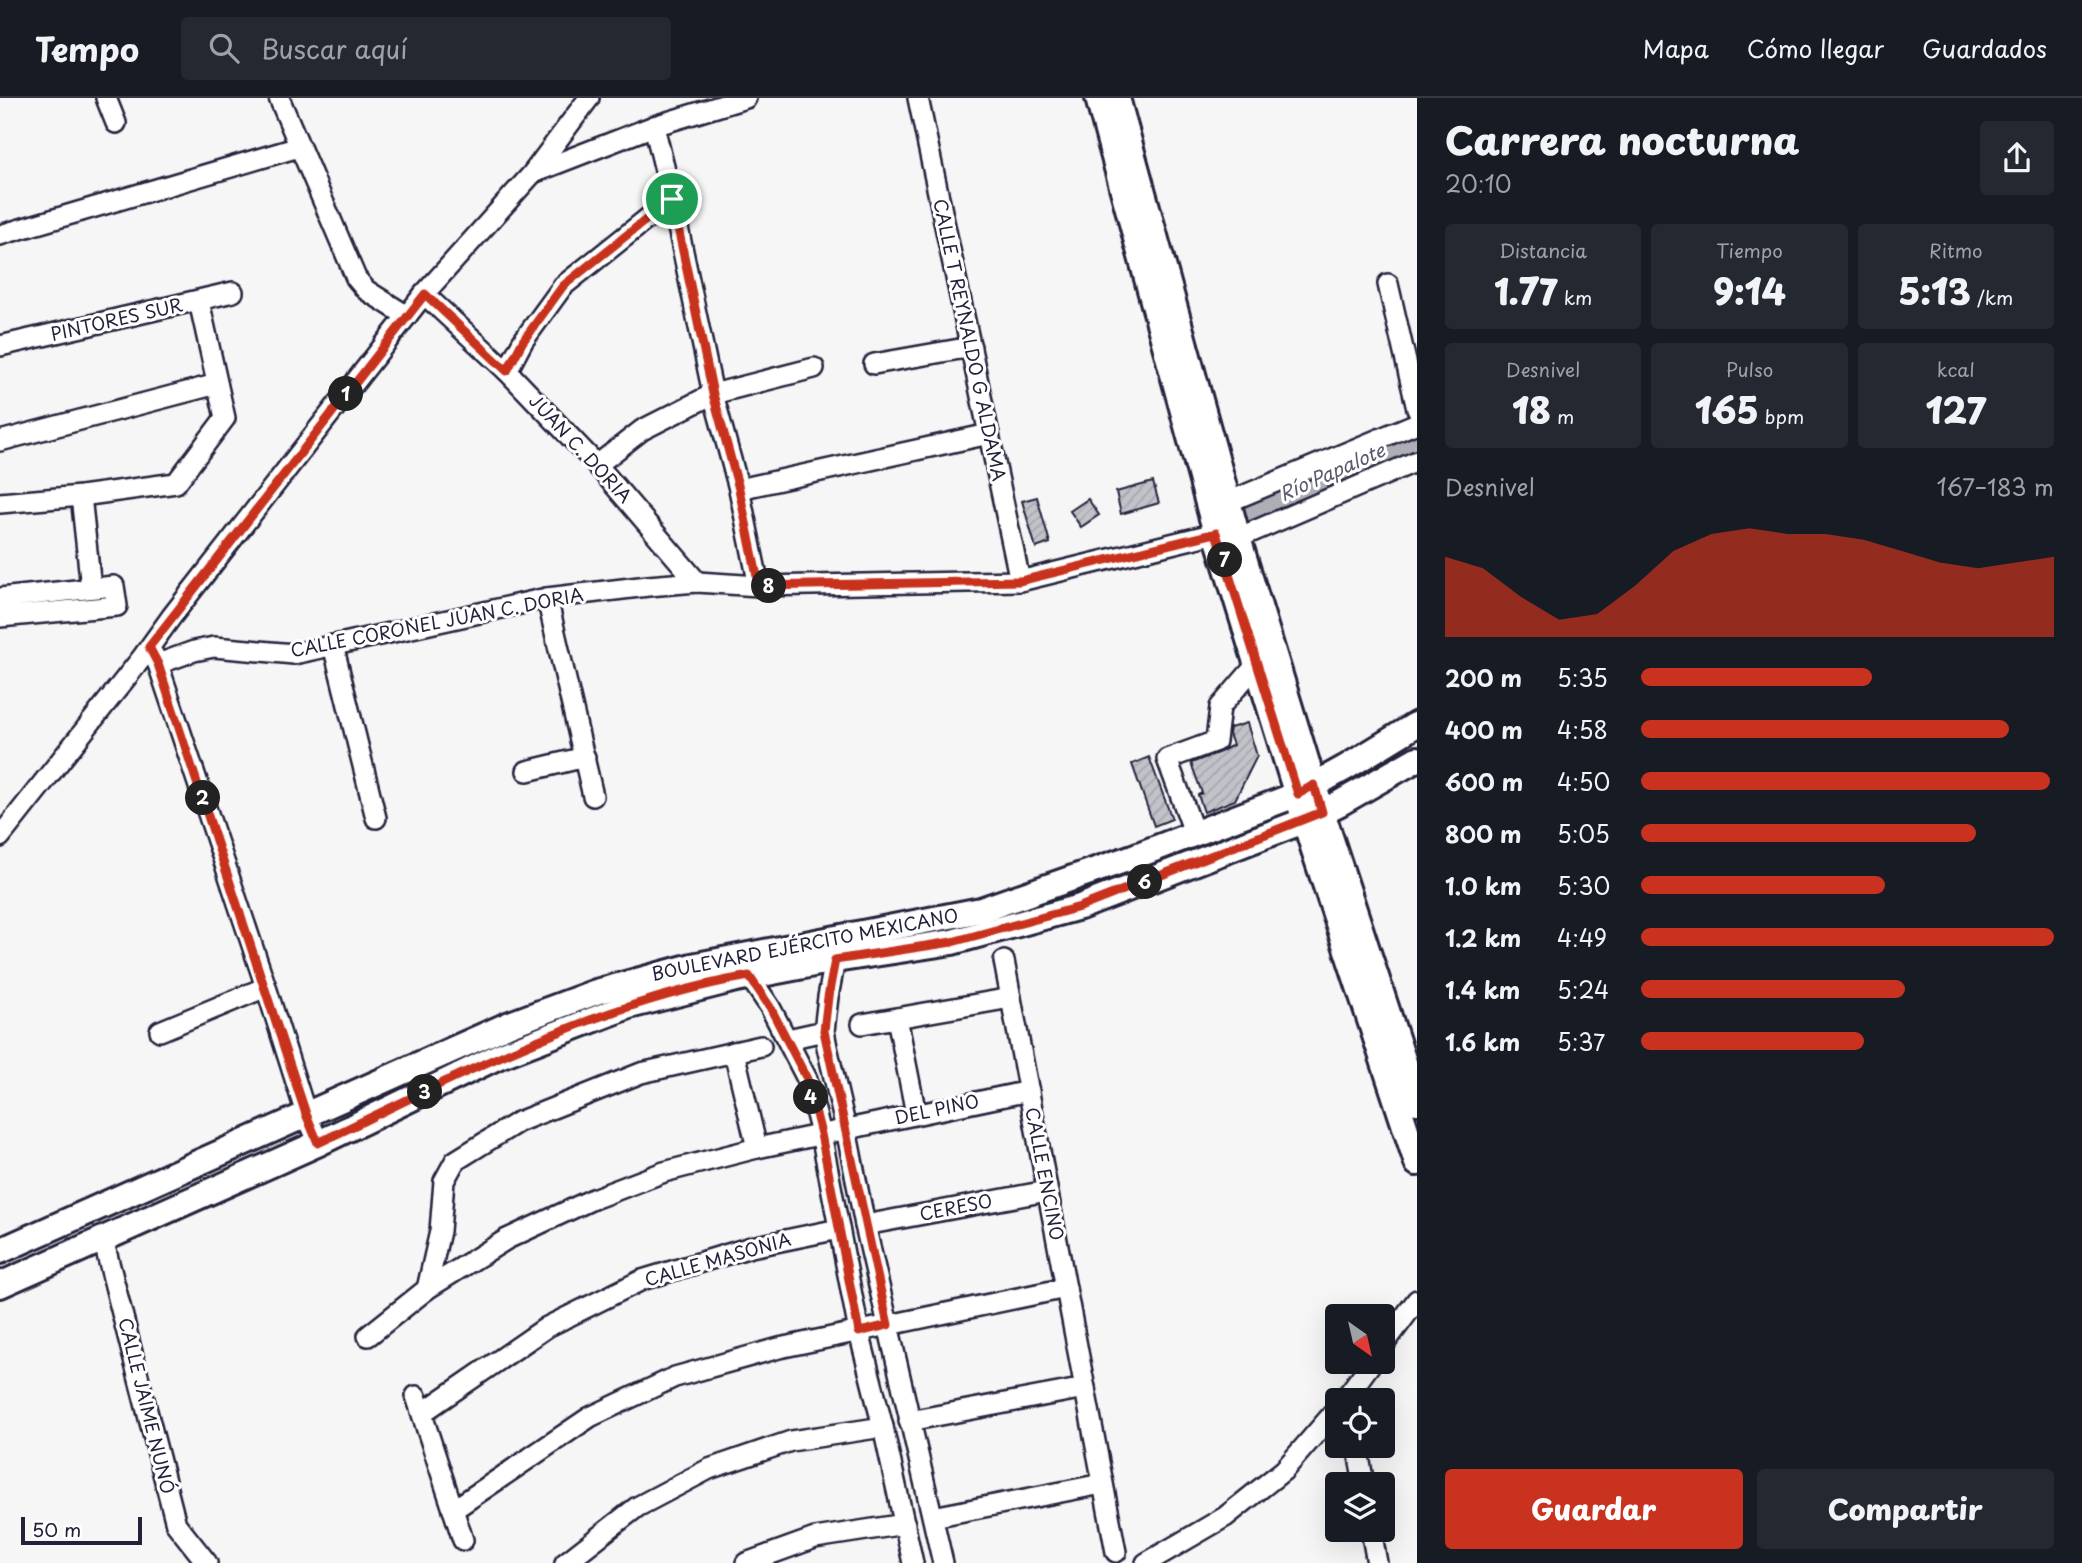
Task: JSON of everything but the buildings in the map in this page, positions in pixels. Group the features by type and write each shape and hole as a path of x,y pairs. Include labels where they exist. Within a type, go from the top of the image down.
{"main road":[{"path":"1098,98 1227,536 1417,1163"},
{"path":"1117,98 1228,502 1227,536 1257,664 1306,790"},
{"name":"BOULEVARD EJÉRCITO MEXICANO","path":"0,1251 510,1024 596,992 692,966 981,910 1133,857 1306,790 1417,724"},
{"name":"BOULEVARD EJÉRCITO MEXICANO","path":"0,1285 318,1143 499,1056 629,1006 749,976 952,942 1080,907 1314,816 1417,759"},
{"path":"1314,816 1417,1102"}],"street":[{"path":"106,98 116,123"},
{"path":"279,98 356,278 366,289 407,316"},
{"path":"0,837 153,655 407,316 532,174 589,98"},
{"path":"532,174 654,126 746,98"},
{"name":"CALLE T REYNALDO G ALDAMA","path":"918,98 1020,581"},
{"path":"654,126 713,394 739,489 759,586"},
{"path":"0,235 299,147"},
{"path":"507,371 523,341 563,286 672,199"},
{"path":"1388,284 1417,409"},
{"name":"PINTORES SUR","path":"0,346 233,292"},
{"name":"JUAN C. DORIA","path":"425,294 507,371 597,465 697,582"},
{"path":"0,503 81,496 176,483 225,418 199,301"},
{"path":"874,364 971,347"},
{"path":"597,465 642,430 713,394 814,368"},
{"path":"0,441 217,384"},
{"path":"1228,502 1417,423"},
{"path":"739,489 989,434"},
{"name":"CALLE CORONEL JUAN C. DORIA","path":"153,655 214,647 294,654 547,598 697,582 759,586 1020,581 1227,536 1417,461"},
{"path":"81,496 91,588"},
{"path":"0,598 114,586 117,606 0,617"},
{"path":"547,598 593,796"},
{"path":"333,645 376,818"},
{"path":"153,655 318,1143"},
{"path":"1189,836 1191,824 1167,759 1216,741 1220,708 1257,664"},
{"path":"527,771 585,757"},
{"path":"835,960 824,1031 865,1225 943,1563"},
{"name":"CALLE ENCINO","path":"1003,961 1116,1552"},
{"path":"749,976 770,1007 807,1079 821,1134 859,1332 883,1427 912,1563"},
{"path":"160,1031 266,987"},
{"path":"862,1024 1011,998"},
{"path":"897,1018 916,1114"},
{"path":"788,1039 824,1031"},
{"path":"427,1289 440,1231 444,1181 455,1161 518,1122 641,1073 761,1046"},
{"path":"734,1052 757,1148"},
{"path":"807,1079 834,1074"},
{"name":"DEL PINO","path":"368,1336 427,1289 507,1239 593,1199 664,1172 757,1148 1029,1091"},
{"name":"CERESO","path":"865,1225 1047,1191"},
{"name":"CALLE MASONIA","path":"453,1510 419,1405 547,1327 642,1280 751,1247 839,1229"},
{"name":"CALLE JAIME NUNÓ","path":"103,1239 176,1524 207,1563"},
{"path":"1395,1329 1414,1303 1417,1283"},
{"path":"463,1540 453,1510 590,1417 675,1377 779,1348 1066,1288"},
{"path":"909,1421 1085,1388"},
{"path":"1146,1563 1225,1517 1284,1470 1325,1424"},
{"path":"565,1563 637,1507 709,1469 791,1441 883,1427"},
{"path":"933,1517 1102,1484"},
{"path":"746,1563 815,1538 905,1524"},
{"path":"1373,1542 1377,1563"}],"waterway":[{"name":"Río Papalote","path":"1247,509 1417,434"}],"route":[{"path":"672,199 713,394 739,489 759,586 1020,581 1216,533 1298,794 1314,785 1322,812 1080,907 952,942 835,960 824,1031 888,1325 859,1332 821,1134 807,1079 770,1007 749,976 629,1006 499,1056 318,1143 306,1114 158,664 149,647 425,294 507,371 523,341 563,286 672,199"}]}
